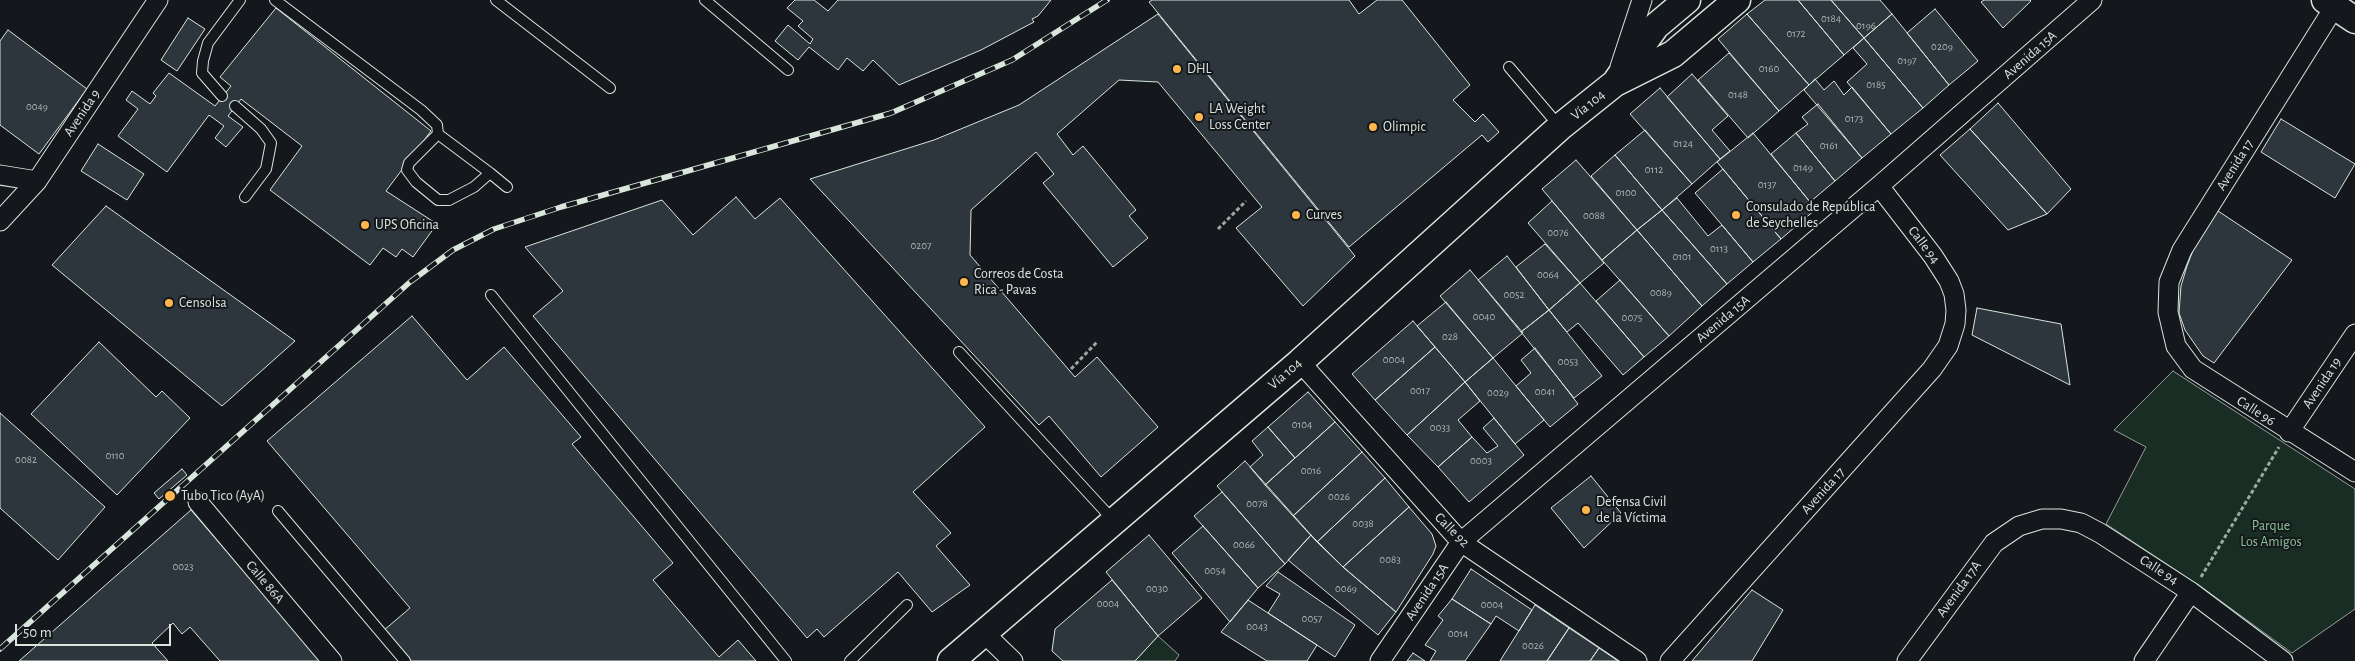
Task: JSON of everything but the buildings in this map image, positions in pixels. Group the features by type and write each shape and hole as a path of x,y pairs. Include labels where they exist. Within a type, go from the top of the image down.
{"main road":[{"name":"Vía 104","path":"1615,83 1656,26 1687,0"},
{"name":"Vía 104","path":"951,661 1300,362 1560,128 1615,83 1673,54 1737,0"}],"street":[{"name":"Avenida 9","path":"0,221 37,181 158,0"},
{"path":"1615,83 1642,0"},
{"name":"Avenida 15A","path":"1380,661 1461,542 1879,186 2092,0"},
{"name":"Avenida 17","path":"2172,335 2168,312 2169,282 2182,250 2338,9"},
{"path":"0,175 37,181"},
{"name":"Calle 94","path":"1879,186 1942,268 1954,294 1956,310"},
{"name":"Avenida 17","path":"1670,661 1932,370 1945,351 1952,336 1956,310"},
{"name":"Avenida 19","path":"2288,432 2355,334"},
{"name":"Calle 96","path":"2172,335 2176,346 2193,369 2288,432 2355,472"},
{"name":"Calle 92","path":"1300,362 1461,542 1637,661"},
{"name":"Calle 86A","path":"198,502 332,661"},
{"name":"Calle 94","path":"2019,526 2042,519 2062,519 2081,523 2100,532 2192,592 2283,661"},
{"name":"Avenida 17A","path":"1908,661 1994,543 2019,526"},
{"path":"2144,661 2192,592"},
{"path":"984,634 1013,661"}],"lane":[{"path":"222,96 202,72 203,61 208,43 240,0"},
{"path":"275,0 421,110 437,125 438,134 508,187"},
{"path":"496,0 610,88"},
{"path":"705,0 788,70"},
{"path":"1509,67 1560,128"},
{"path":"235,106 261,129 271,143 266,169 245,197"},
{"path":"438,134 409,164 407,170 438,200 449,200 474,187 490,173"},
{"path":"491,295 786,661"},
{"path":"959,352 1114,522"},
{"path":"278,511 405,661"},
{"path":"850,661 907,605"}],"path":[{"path":"1218,229 1246,201"},
{"path":"1070,369 1098,341"},
{"path":"2192,592 2288,432"}],"green space":[{"name":"Parque Los Amigos","path":"2173,371 2355,489 2355,609 2292,653 2200,586 2106,524 2146,447 2114,430"},
{"path":"1158,636 1179,655 1175,661 1135,661"}],"railway":[{"path":"0,649 410,282 453,250 494,229 561,207 891,113 1012,60 1107,0"}],"place":[{"name":"DHL","path":"1177,69"},
{"name":"LA Weight Loss Center","path":"1199,117"},
{"name":"Olimpic","path":"1373,127"},
{"name":"Curves","path":"1296,215"},
{"name":"Consulado de República de Seychelles","path":"1736,215"},
{"name":"UPS Oficina","path":"365,225"},
{"name":"Correos de Costa Rica - Pavas","path":"964,282"},
{"name":"Censolsa","path":"169,303"},
{"name":"Tubo Tico (AyA)","path":"170,496"},
{"name":"Defensa Civil de la Víctima","path":"1586,510"}]}
